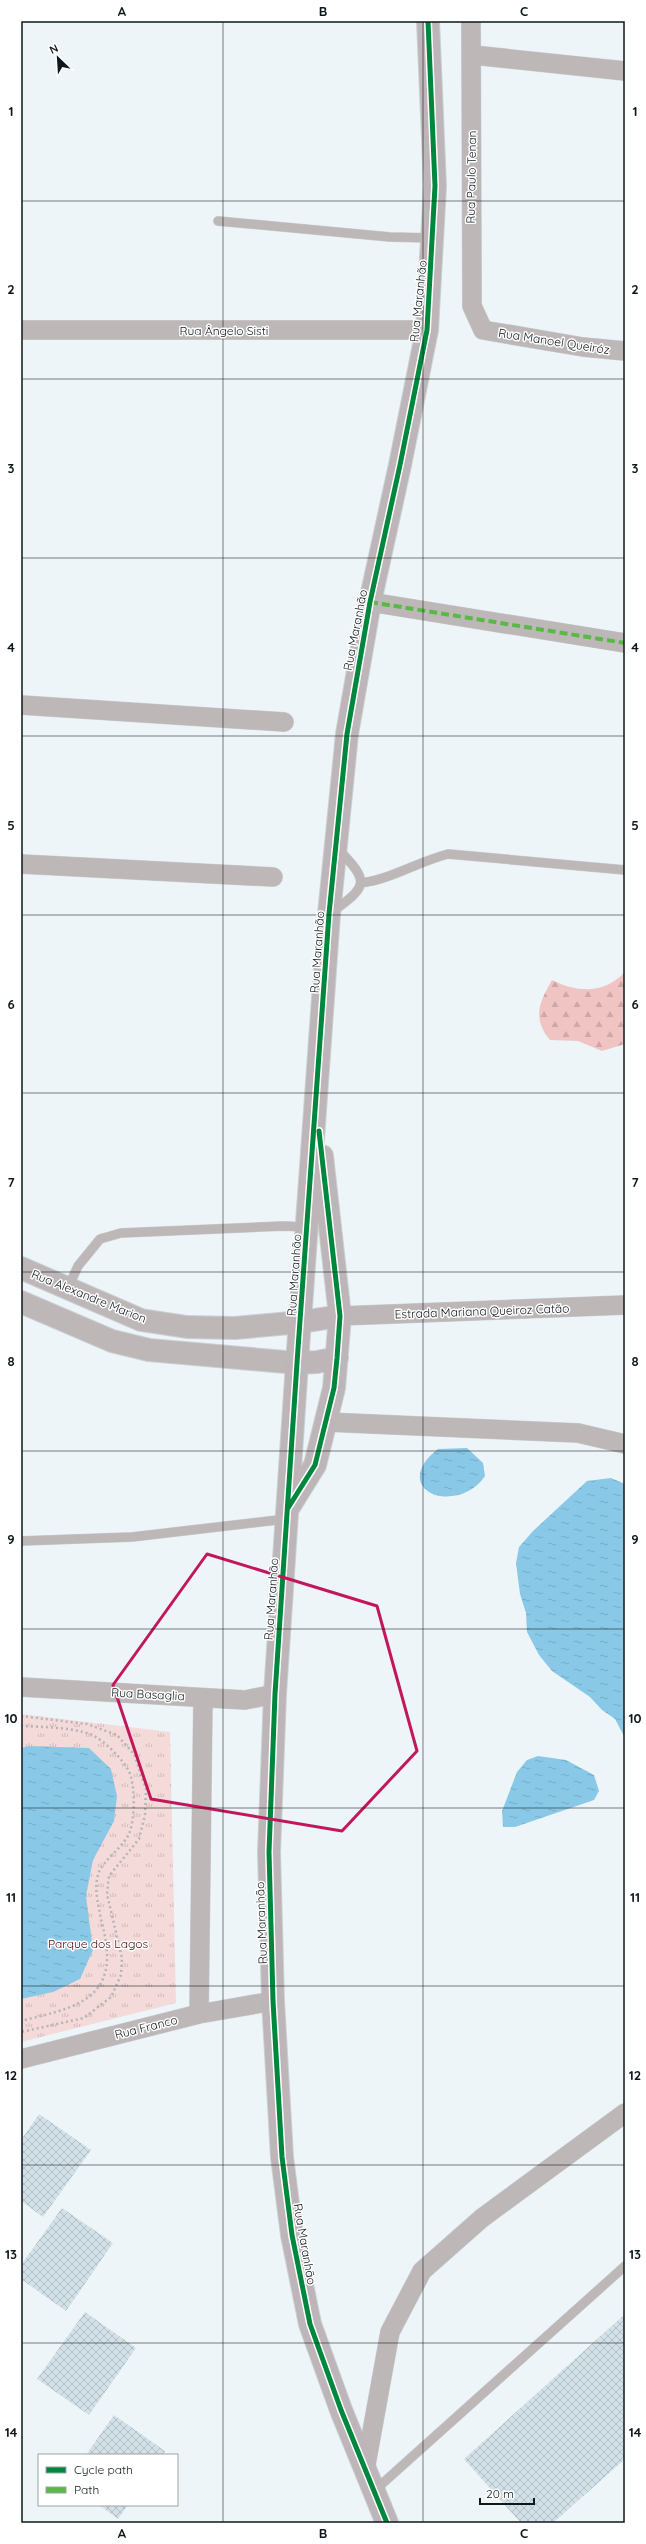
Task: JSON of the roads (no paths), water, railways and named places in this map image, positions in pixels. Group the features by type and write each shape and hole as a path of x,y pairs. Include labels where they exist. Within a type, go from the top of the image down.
{"main road":[{"name":"Rua Maranhão","path":"387,2523 365,2470 310,2324 292,2235 282,2157 273,2001 269,1852 275,1694 297,1362 308,1227 329,914 346,734 370,602 427,330 436,186 428,21"},
{"path":"287,1514 315,1465 334,1388 337,1358 340,1316 316,1110"},
{"path":"301,1322 340,1316"},
{"path":"297,1362 337,1358"}],"street":[{"name":"Rua Paulo Tenan","path":"471,21 473,55 472,306 483,330"},
{"path":"473,55 625,71"},
{"name":"Rua Ângelo Sisti","path":"21,330 427,330"},
{"name":"Rua Manoel Queiróz","path":"483,330 583,347 625,351"},
{"path":"370,602 625,642"},
{"path":"21,705 284,722"},
{"path":"21,864 273,877"},
{"name":"Rua Alexandre Marion","path":"21,1268 141,1320 187,1328 235,1328 301,1322"},
{"path":"21,1302 112,1341 149,1350 297,1362"},
{"name":"Estrada Mariana Queiroz Catão","path":"340,1316 625,1305"},
{"path":"326,1422 578,1433 625,1444"},
{"name":"Rua Basaglia","path":"21,1687 245,1700 275,1694"},
{"path":"200,2014 203,1698"},
{"name":"Rua Franco","path":"21,2059 200,2014 273,2001"},
{"path":"365,2470 390,2332 422,2271 482,2218 625,2113"}],"lane":[{"path":"218,221 390,237 433,238"},
{"path":"329,914 359,892 361,883 360,873 335,846"},
{"path":"361,883 381,880 425,860 448,854 625,870"},
{"path":"68,1288 78,1266 100,1239 114,1235 284,1226 308,1227"},
{"path":"21,1542 132,1537 287,1514"},
{"path":"374,2491 625,2266"}],"water":[{"path":"467,1448 483,1463 485,1476 475,1487 462,1494 449,1496 437,1495 428,1491 421,1484 420,1474 425,1462 438,1449"},
{"path":"611,1478 625,1484 625,1738 615,1719 602,1710 590,1697 552,1671 539,1655 527,1632 526,1613 520,1594 516,1563 519,1547 533,1531 587,1481"},
{"path":"29,1746 89,1748 111,1769 117,1796 114,1821 93,1860 86,1896 93,1950 80,1979 53,1992 21,1999 21,1748"},
{"path":"538,1756 566,1760 594,1775 599,1791 594,1800 515,1827 503,1827 502,1811 517,1772 527,1760"}],"park label":[{"name":"Parque dos Lagos","path":"98,1943"}]}
